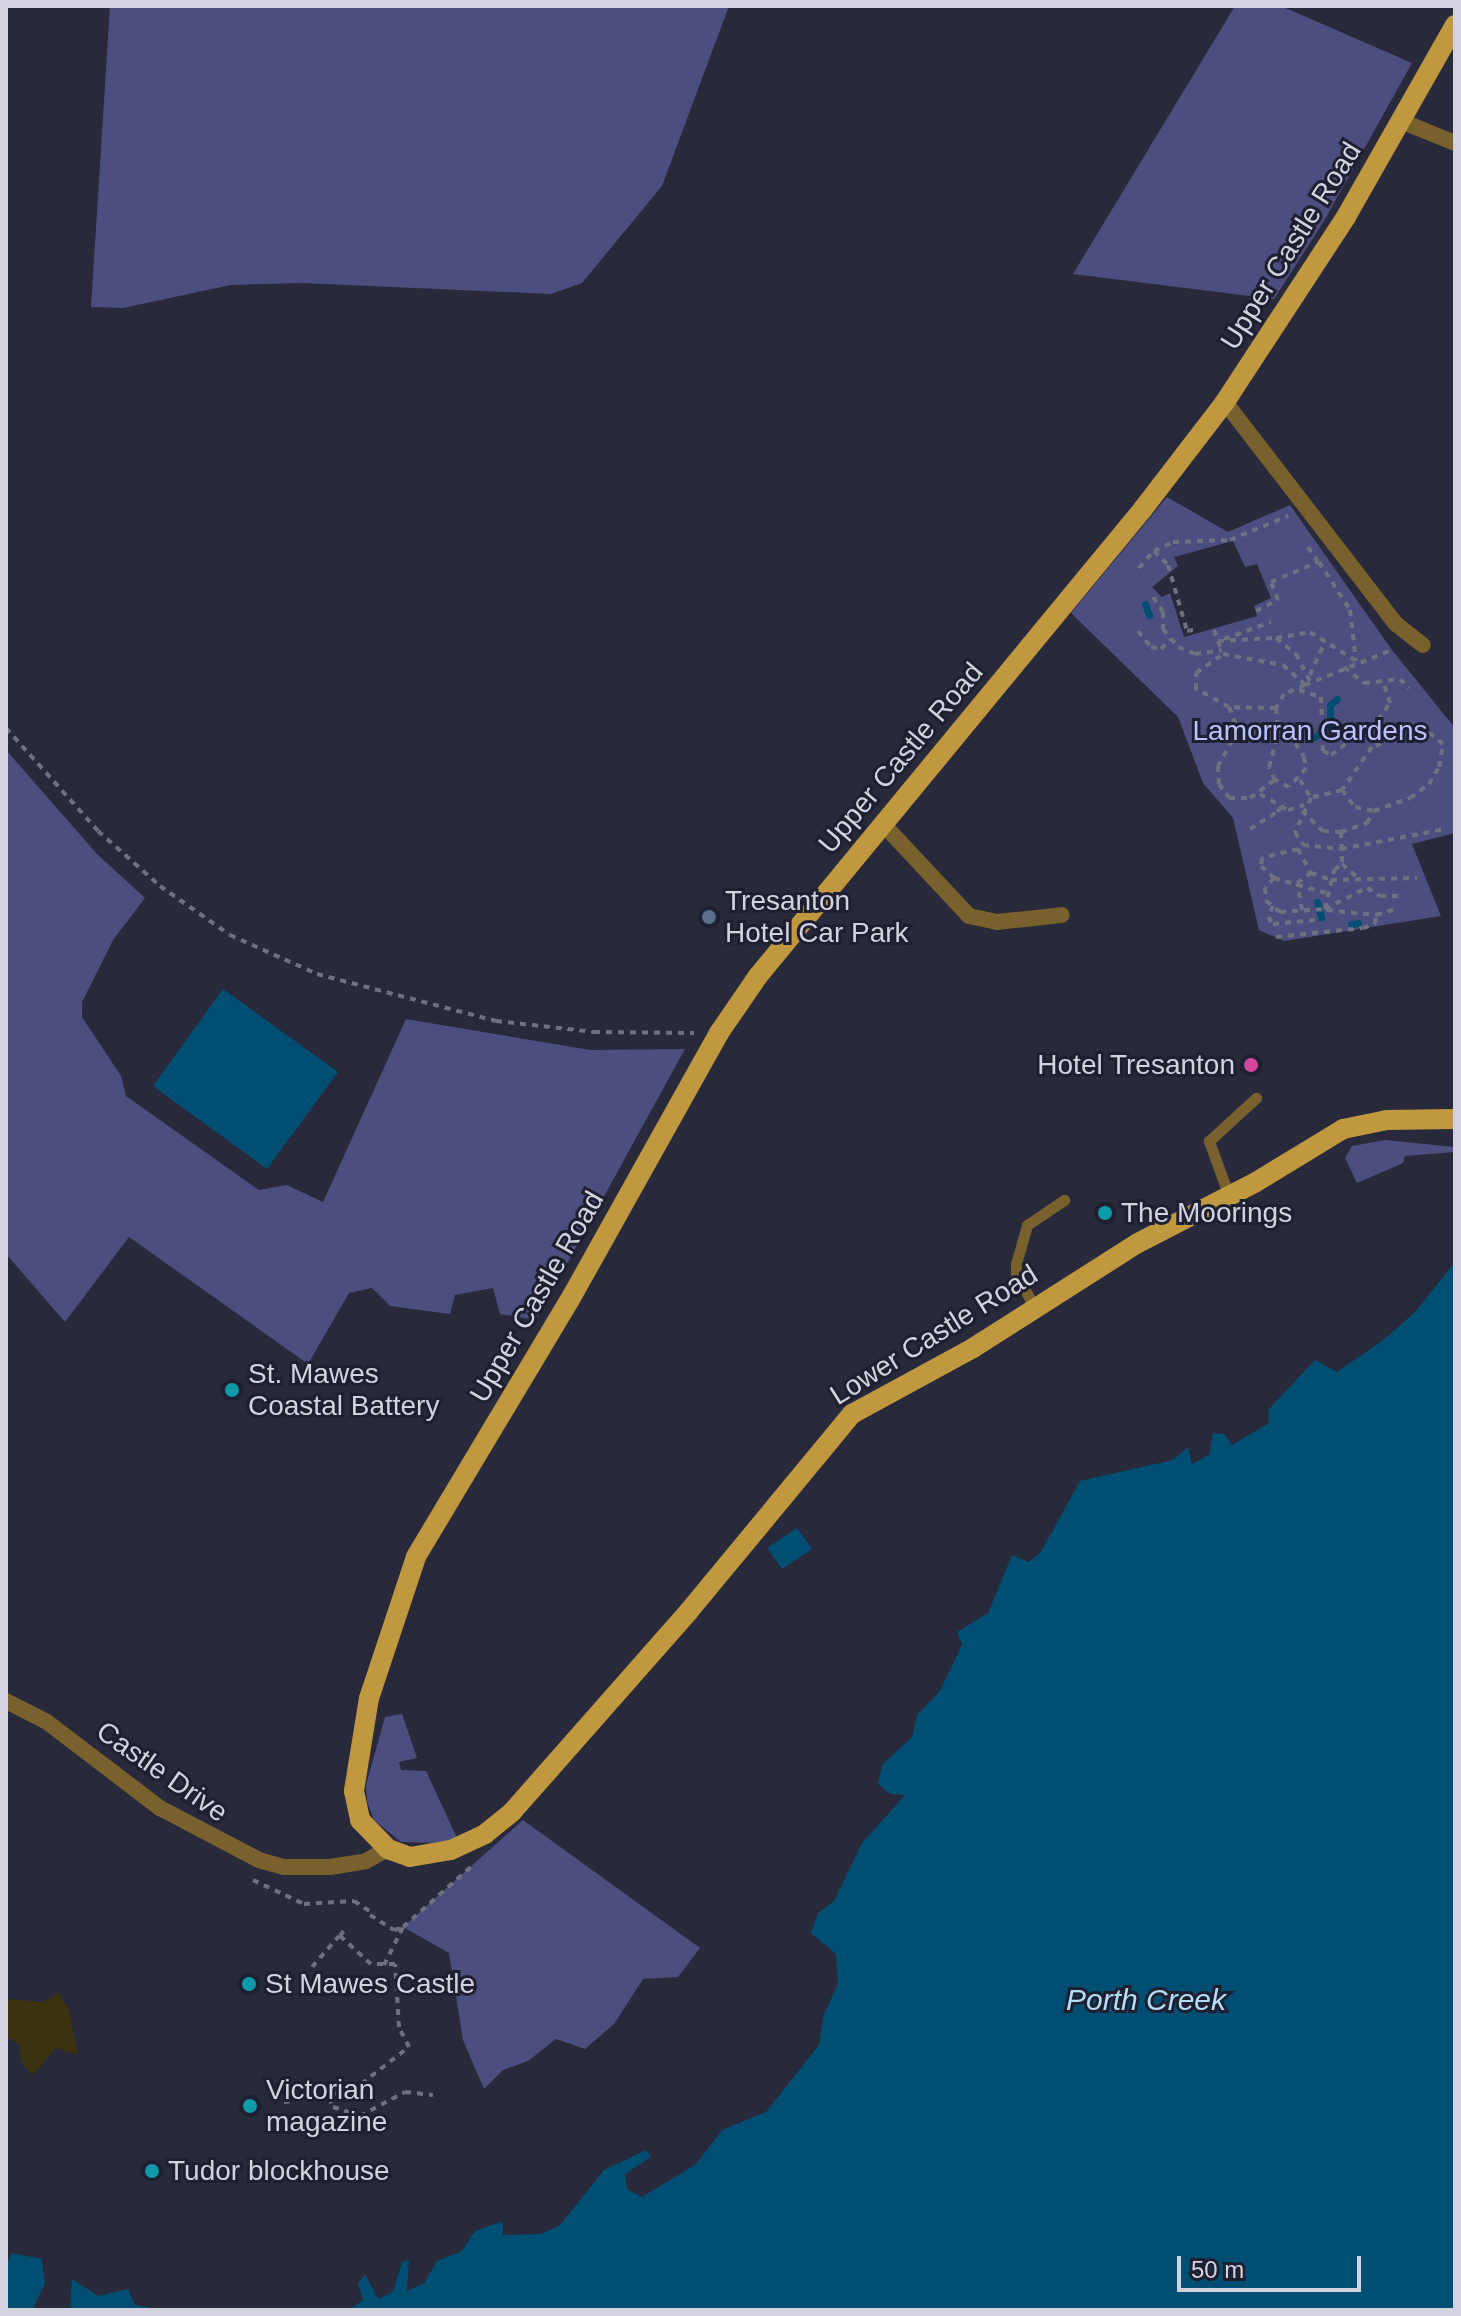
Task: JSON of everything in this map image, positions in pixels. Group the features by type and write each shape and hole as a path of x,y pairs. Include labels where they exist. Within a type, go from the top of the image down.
{"main road":[{"name":"Upper Castle Road","path":"393,1851 356,1811 355,1777 375,1671 407,1576 434,1519 547,1339 719,1033 758,976 1225,402 1346,217 1455,25"},
{"name":"Lower Castle Road","path":"393,1851 422,1857 451,1850 499,1824 689,1611 839,1426 881,1395 973,1348 1138,1243 1229,1196 1343,1129 1387,1120 1455,1119"}],"street":[{"path":"1401,121 1455,143"},
{"path":"1225,402 1396,624 1423,645"},
{"path":"883,824 969,916 997,922 1062,915"},
{"name":"Castle Drive","path":"6,1701 47,1722 160,1808 259,1860 294,1868 330,1867 366,1861 393,1851"}],"lane":[{"path":"1229,1196 1209,1141 1256,1098"},
{"path":"1035,1308 1016,1274 1016,1264 1027,1225 1064,1200"}],"path":[{"path":"1139,568 1154,551 1173,542 1230,540 1288,516 1296,529"},
{"path":"1305,541 1350,610 1356,661"},
{"path":"1154,551 1168,565 1187,631 1198,629"},
{"path":"1256,611 1278,600 1271,582 1318,562"},
{"path":"1153,597 1163,612 1163,629 1170,640 1195,654 1222,652 1283,665 1305,685"},
{"path":"1218,641 1271,622"},
{"path":"1214,630 1222,652"},
{"path":"1138,631 1151,647 1161,649 1170,640"},
{"path":"1218,641 1276,638 1310,632 1356,661"},
{"path":"1276,638 1296,654 1310,680"},
{"path":"1278,730 1289,733 1304,757 1300,780 1289,787 1275,780 1269,767 1278,730 1276,708 1284,694 1299,690 1310,680 1325,641"},
{"path":"1310,680 1392,650"},
{"path":"1222,652 1196,673 1196,689 1229,707 1276,708"},
{"path":"1344,667 1364,683 1400,679 1409,688"},
{"path":"1299,690 1321,697 1323,751 1331,755 1368,731 1390,703 1383,682"},
{"path":"1229,707 1238,730 1218,766 1219,784 1229,798 1260,794 1275,780"},
{"path":"6,728 98,831 160,886 230,935 317,974 496,1021 594,1032 719,1033"},
{"path":"1342,790 1355,807 1374,811 1410,798 1429,784 1439,767 1443,744 1415,731 1385,741 1362,756 1342,790 1311,798 1303,808 1295,832 1311,873 1331,880 1356,879"},
{"path":"1300,780 1309,786 1311,798"},
{"path":"1260,794 1288,810 1303,808"},
{"path":"1250,829 1277,812 1285,803"},
{"path":"1303,808 1323,831 1341,832 1367,823 1374,811"},
{"path":"1326,893 1274,878 1261,866 1262,858 1301,847 1341,849 1445,829"},
{"path":"1325,909 1326,893 1342,864 1341,832"},
{"path":"1342,864 1356,879 1380,896 1402,896"},
{"path":"1297,883 1311,873"},
{"path":"1274,878 1265,888 1266,901 1280,912 1325,909 1376,915 1393,910"},
{"path":"1325,909 1367,885 1417,878"},
{"path":"1354,894 1356,879"},
{"path":"1297,883 1302,910"},
{"path":"1273,906 1268,917 1273,924 1315,920"},
{"path":"1312,911 1317,932"},
{"path":"1276,937 1375,924 1376,915"},
{"path":"384,1965 403,1927 478,1860"},
{"path":"370,1915 394,1930 403,1927"},
{"path":"312,1967 345,1929"},
{"path":"284,2102 329,2098 373,2080 409,2047 399,2027 395,1964 371,1964 338,1938"},
{"path":"329,2098 333,2107 360,2116 405,2092 433,2095"}],"green space":[{"path":"110,6 729,6 662,186 582,283 551,294 302,283 231,285 123,308 91,307"},
{"path":"1235,6 1281,6 1412,63 1324,221 1274,299 1073,274"},
{"name":"Lamorran Gardens","path":"1167,497 1228,532 1290,505 1392,650 1455,728 1455,833 1412,844 1441,916 1284,941 1259,930 1233,818 1203,783 1178,717 1071,613","holes":["1233,541 1245,567 1257,564 1271,598 1254,606 1257,616 1184,637 1170,593 1162,597 1152,587 1178,566 1174,557"]},
{"path":"6,750 97,854 145,898 113,940 82,1002 82,1017 121,1076 126,1096 259,1190 287,1185 323,1202 406,1019 590,1050 685,1049 536,1320 500,1314 493,1288 455,1295 450,1314 390,1306 372,1288 349,1293 308,1364 129,1237 65,1322 6,1254"},
{"path":"1385,1140 1455,1147 1455,1152 1405,1156 1403,1163 1357,1183 1345,1158 1352,1146"},
{"path":"402,1714 417,1758 399,1762 401,1770 426,1771 457,1838 442,1843 401,1842 374,1820 367,1801 366,1785 385,1717"},
{"path":"523,1820 700,1948 678,1977 643,1979 614,2024 585,2049 556,2039 528,2061 503,2070 484,2089 463,2040 449,1953 403,1927"}],"sand":[{"path":"59,1993 69,2010 78,2055 56,2048 32,2076 21,2061 19,2044 6,2037 6,2004 11,1999 42,2002"}],"water":[{"path":"223,989 338,1072 267,1169 153,1086"},
{"name":"Porth Creek","path":"1455,1262 1455,2310 349,2310 363,2300 358,2284 365,2274 378,2299 393,2292 402,2262 409,2260 407,2291 424,2283 437,2261 462,2251 475,2231 503,2221 503,2235 541,2234 560,2225 604,2170 646,2150 651,2157 625,2174 627,2189 642,2197 696,2164 722,2130 766,2112 819,2045 824,2014 838,1984 836,1954 811,1933 818,1913 834,1901 862,1843 905,1795 890,1794 878,1784 882,1765 912,1737 917,1715 939,1692 962,1645 957,1632 988,1613 1012,1555 1029,1562 1040,1553 1080,1481 1173,1460 1188,1447 1192,1464 1209,1455 1213,1433 1224,1434 1232,1445 1269,1423 1268,1410 1315,1360 1337,1372 1382,1341 1415,1312"},
{"path":"797,1528 812,1549 782,1569 767,1548"},
{"path":"12,2253 42,2259 45,2284 32,2310 6,2310 6,2264"},
{"path":"72,2279 98,2296 128,2289 135,2305 164,2310 70,2310"}],"waterway":[{"path":"1145,604 1149,615"},
{"path":"1315,737 1330,725 1330,705 1337,699"},
{"path":"1317,902 1321,917"},
{"path":"1351,924 1358,923"}],"place":[{"name":"Tresanton Hotel Car Park","path":"709,917"},
{"name":"Hotel Tresanton","path":"1251,1065"},
{"name":"The Moorings","path":"1105,1213"},
{"name":"St. Mawes Coastal Battery","path":"232,1390"},
{"name":"St Mawes Castle","path":"249,1984"},
{"name":"Victorian magazine","path":"250,2106"},
{"name":"Tudor blockhouse","path":"152,2171"}]}
